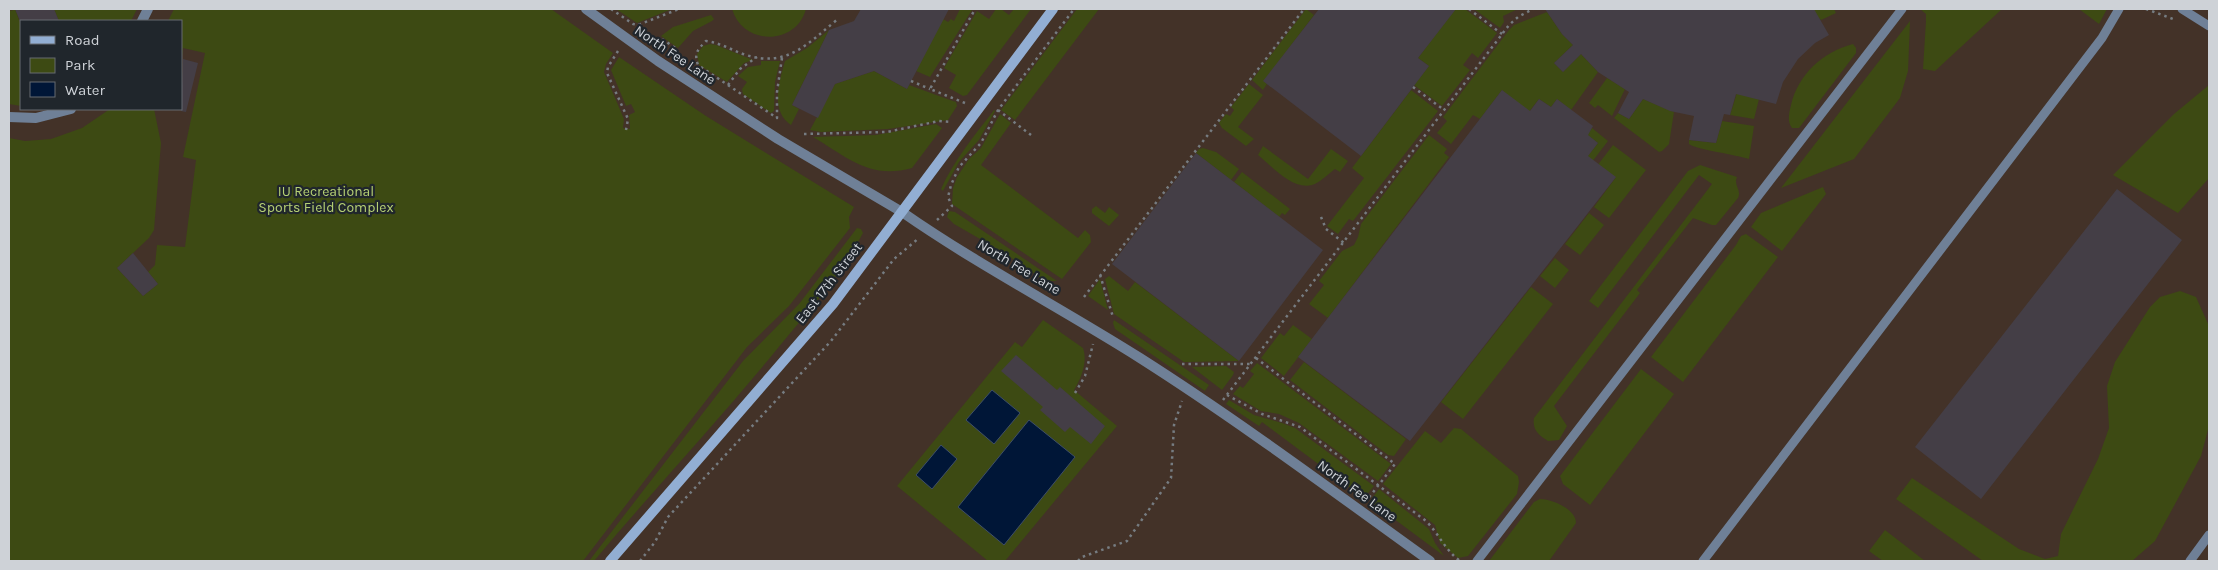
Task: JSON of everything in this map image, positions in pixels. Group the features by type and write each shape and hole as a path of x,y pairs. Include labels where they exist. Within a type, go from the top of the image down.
{"main road":[{"name":"East 17th Street","path":"610,561 833,304 1053,9"}],"street":[{"name":"North Fee Lane","path":"586,9 658,61 778,139 1060,308 1187,388 1250,430 1430,561"},
{"path":"9,117 36,118 67,110"}],"lane":[{"path":"1477,561 1902,9"},
{"path":"1703,561 2102,38 2119,9"},
{"path":"2182,9 2209,26"},
{"path":"2190,561 2209,535"}],"path":[{"path":"611,9 633,24 638,25 679,9"},
{"path":"930,89 974,11 972,9"},
{"path":"952,206 948,197 951,185 960,167 981,143 998,110 1074,9"},
{"path":"1084,297 1304,9"},
{"path":"1469,9 1502,34"},
{"path":"1460,561 1448,553 1437,532 1426,521 1380,484 1300,427 1262,414 1226,395 1513,20 1533,9"},
{"path":"782,58 777,92 777,118 698,65 696,58 697,50 706,42 719,42 746,55 767,59 782,58 800,50 838,19"},
{"path":"662,39 677,49"},
{"path":"618,51 608,67 607,73 628,119 626,130"},
{"path":"728,85 740,70 757,57"},
{"path":"911,81 965,103"},
{"path":"1413,87 1444,110"},
{"path":"998,110 1031,135"},
{"path":"804,134 887,132 940,121 951,122"},
{"path":"1321,217 1326,229 1344,243"},
{"path":"640,561 655,542 668,517 831,341 894,259 908,248"},
{"path":"1100,274 1113,316"},
{"path":"1075,394 1085,376 1093,344"},
{"path":"1256,358 1396,464 1366,502"},
{"path":"1182,364 1251,364"},
{"path":"1078,561 1082,557 1126,541 1171,478 1174,425 1182,401"}],"shaded area":[{"path":"9,9 2209,9 2209,561 9,561"}],"green space":[{"path":"9,9 11,11 15,9 20,22 20,106 9,104"},
{"path":"54,9 137,9 132,20 59,20"},
{"name":"IU Recreational Sports Field Complex","path":"174,9 551,9 613,53 606,64 604,72 624,119 623,128 630,129 629,115 635,112 631,104 626,106 611,70 619,57 706,116 854,207 849,217 850,228 789,306 747,347 583,561 9,561 9,138 25,141 51,139 82,128 109,110 154,110 161,143 154,230 149,238 117,268 143,296 158,284 148,272 155,265 157,245 185,247 196,160 183,157 205,53 183,48 182,57 182,20 168,20"},
{"path":"616,9 672,9 637,23"},
{"path":"732,9 806,9 800,21 792,30 781,35 769,37 747,30 738,21"},
{"path":"960,9 972,10 930,77 916,71 943,19 948,22 951,19 954,21"},
{"path":"996,9 1001,9 1009,15 1014,9 1031,9 967,95 963,96 949,88 956,75 944,68 977,11 989,19"},
{"path":"1077,9 1099,9 1015,120 1001,110"},
{"path":"1306,9 1314,15 1264,81 1267,84 1263,90 1252,80"},
{"path":"1449,9 1465,9 1497,33 1478,58 1472,53 1463,65 1470,70 1442,106 1414,85 1429,66 1418,58 1453,12"},
{"path":"1474,9 1518,9 1503,16 1504,22 1500,28"},
{"path":"1793,9 1834,9 1836,13 1821,20 1819,18 1784,14"},
{"path":"1920,9 2002,9 1935,71 1923,69 1926,14"},
{"path":"2079,9 2107,9 2099,24"},
{"path":"1547,12 1562,34 1573,45 1554,63 1563,72 1581,54 1598,72 1571,110 1557,99 1551,107 1539,99 1528,113 1502,90 1480,119 1473,115 1451,144 1437,133 1447,121 1443,117 1509,30 1514,25"},
{"path":"711,15 714,19 712,21 693,31 678,48 661,36 673,27"},
{"path":"1910,21 1908,71 1900,98 1854,159 1781,188"},
{"path":"829,30 792,105 799,109 791,125 784,119 778,104 780,78 785,61 807,48"},
{"path":"710,44 753,60 744,63 727,82 699,65 697,54 703,46"},
{"path":"1853,44 1856,48 1856,53 1799,128 1792,128 1790,126 1789,114 1794,94 1799,84 1813,66 1822,59"},
{"path":"761,61 780,61 775,82 774,111 771,113 743,94 742,89 747,82 738,76 748,67 761,65"},
{"path":"1745,67 1765,75 1754,119 1730,115"},
{"path":"874,71 907,89 909,85 956,102 957,106 948,120 888,129 821,132 810,130 835,84"},
{"path":"1607,78 1625,89 1612,116 1598,105 1595,108 1589,103"},
{"path":"1249,84 1263,95 1238,127 1254,139 1246,146 1222,128 1219,123 1226,114 1230,116 1234,110 1231,107"},
{"path":"2209,85 2209,178 2178,213 2113,175 2174,114"},
{"path":"1411,90 1438,111 1353,221 1349,219 1338,234 1327,226 1364,178 1352,168"},
{"path":"1643,99 1674,112 1669,144 1659,152 1614,118 1618,113 1629,119"},
{"path":"994,110 979,140 959,162 943,191 941,189 952,168"},
{"path":"1000,114 1011,123 981,165 1078,238 1085,230 1090,235 1091,242 1062,279 952,204 953,188 957,177 969,159 981,148"},
{"path":"1722,121 1754,126 1749,159 1689,144 1689,140 1716,143"},
{"path":"936,124 942,128 912,168 897,171 871,169 848,159 813,137 876,135"},
{"path":"1592,128 1608,141 1569,192 1586,158 1598,143 1587,135"},
{"path":"1429,135 1447,149 1444,153 1449,157 1328,318 1309,304 1324,285 1319,281 1342,251 1354,245 1361,224"},
{"path":"1613,145 1646,170 1609,218 1594,207 1616,177 1574,196"},
{"path":"1263,146 1308,179 1331,149 1348,161 1340,172 1335,169 1315,184 1305,186 1290,181 1258,155"},
{"path":"1203,148 1216,152 1239,169 1231,180 1196,153 1199,149"},
{"path":"1700,165 1737,177 1738,198 1716,225 1693,218 1637,290 1640,293 1554,406 1567,426 1559,440 1548,441 1535,429 1534,418 1712,184 1699,175 1598,308 1589,301 1688,171"},
{"path":"1242,172 1290,209 1285,215 1282,213 1279,217 1234,182"},
{"path":"1823,187 1826,194 1782,251 1751,227 1761,213"},
{"path":"1096,206 1105,213 1109,207 1119,215 1109,226 1092,213 1092,209"},
{"path":"949,211 955,212 1057,281 1045,281 1001,251 954,224 947,217"},
{"path":"1589,213 1604,225 1580,255 1565,244"},
{"path":"857,228 861,229 863,233 846,262 815,303 736,398 594,561 589,561 743,361 799,304"},
{"path":"1746,234 1778,257 1683,382 1651,357 1741,236"},
{"path":"1555,258 1569,270 1555,288 1540,276"},
{"path":"1109,276 1128,291 1135,282 1239,361 1184,362 1114,314 1105,279"},
{"path":"1100,279 1108,310 1088,296"},
{"path":"1531,287 1553,304 1463,419 1441,402"},
{"path":"2180,291 2196,297 2209,326 2209,426 2201,456 2155,541 2132,561 1983,561 1896,499 1912,478 2019,549 2045,559 2058,556 2061,534 2098,459 2109,428 2107,386 2115,362 2150,307 2160,297"},
{"path":"1043,320 1083,348 1085,359 1083,370 1074,390 1117,426 1005,561 988,561 897,486 1015,342 1022,347"},
{"path":"1114,320 1209,385 1205,391 1115,329"},
{"path":"1293,325 1312,339 1284,376 1261,358 1280,333 1284,336"},
{"path":"1304,362 1406,439 1394,456 1388,455 1290,380"},
{"path":"1257,363 1391,464 1378,481 1299,423 1279,414 1261,411 1233,394 1240,386 1243,388 1254,374 1250,371"},
{"path":"1226,366 1234,372 1222,390 1192,367"},
{"path":"1641,369 1674,394 1590,505 1563,484 1560,476"},
{"path":"1229,400 1254,415 1295,428 1374,486 1364,498 1262,422 1259,426 1226,404"},
{"path":"1454,428 1461,429 1518,476 1519,482 1517,494 1468,556 1458,558 1440,543 1435,525 1383,484 1425,431 1441,443"},
{"path":"1379,489 1429,529 1435,543 1444,556 1370,501"},
{"path":"1540,499 1557,503 1568,509 1575,518 1576,523 1549,561 1489,561 1534,502"},
{"path":"1885,530 1925,561 1883,561 1869,551"}],"water":[{"path":"992,390 1020,413 994,444 966,420"},
{"path":"1029,420 1075,457 1004,545 958,507"},
{"path":"941,445 957,459 932,489 916,475"}],"building":[{"path":"15,9 54,9 59,20 20,20"},
{"path":"861,9 949,9 907,89 874,71 835,84 818,118 792,105 829,30 854,21"},
{"path":"1319,9 1456,9 1418,58 1429,66 1361,156 1263,81"},
{"path":"1545,9 1814,9 1829,35 1815,43 1798,59 1783,82 1776,104 1736,94 1730,115 1724,114 1716,143 1689,140 1694,116 1670,111 1643,99 1629,119 1618,113 1629,92 1598,72 1581,54 1563,72 1554,63 1573,45 1562,34"},
{"path":"183,59 198,63 186,112 181,111"},
{"path":"1502,90 1530,111 1539,99 1551,107 1557,99 1593,126 1588,135 1598,143 1588,156 1616,177 1410,441 1298,357"},
{"path":"1196,153 1323,250 1239,361 1112,264"},
{"path":"2117,189 2182,240 1981,499 1915,447"},
{"path":"133,253 158,284 143,296 117,268"},
{"path":"1016,355 1057,390 1060,387 1105,426 1091,444 1070,427 1065,432 1040,410 1043,407 1001,371"}]}
